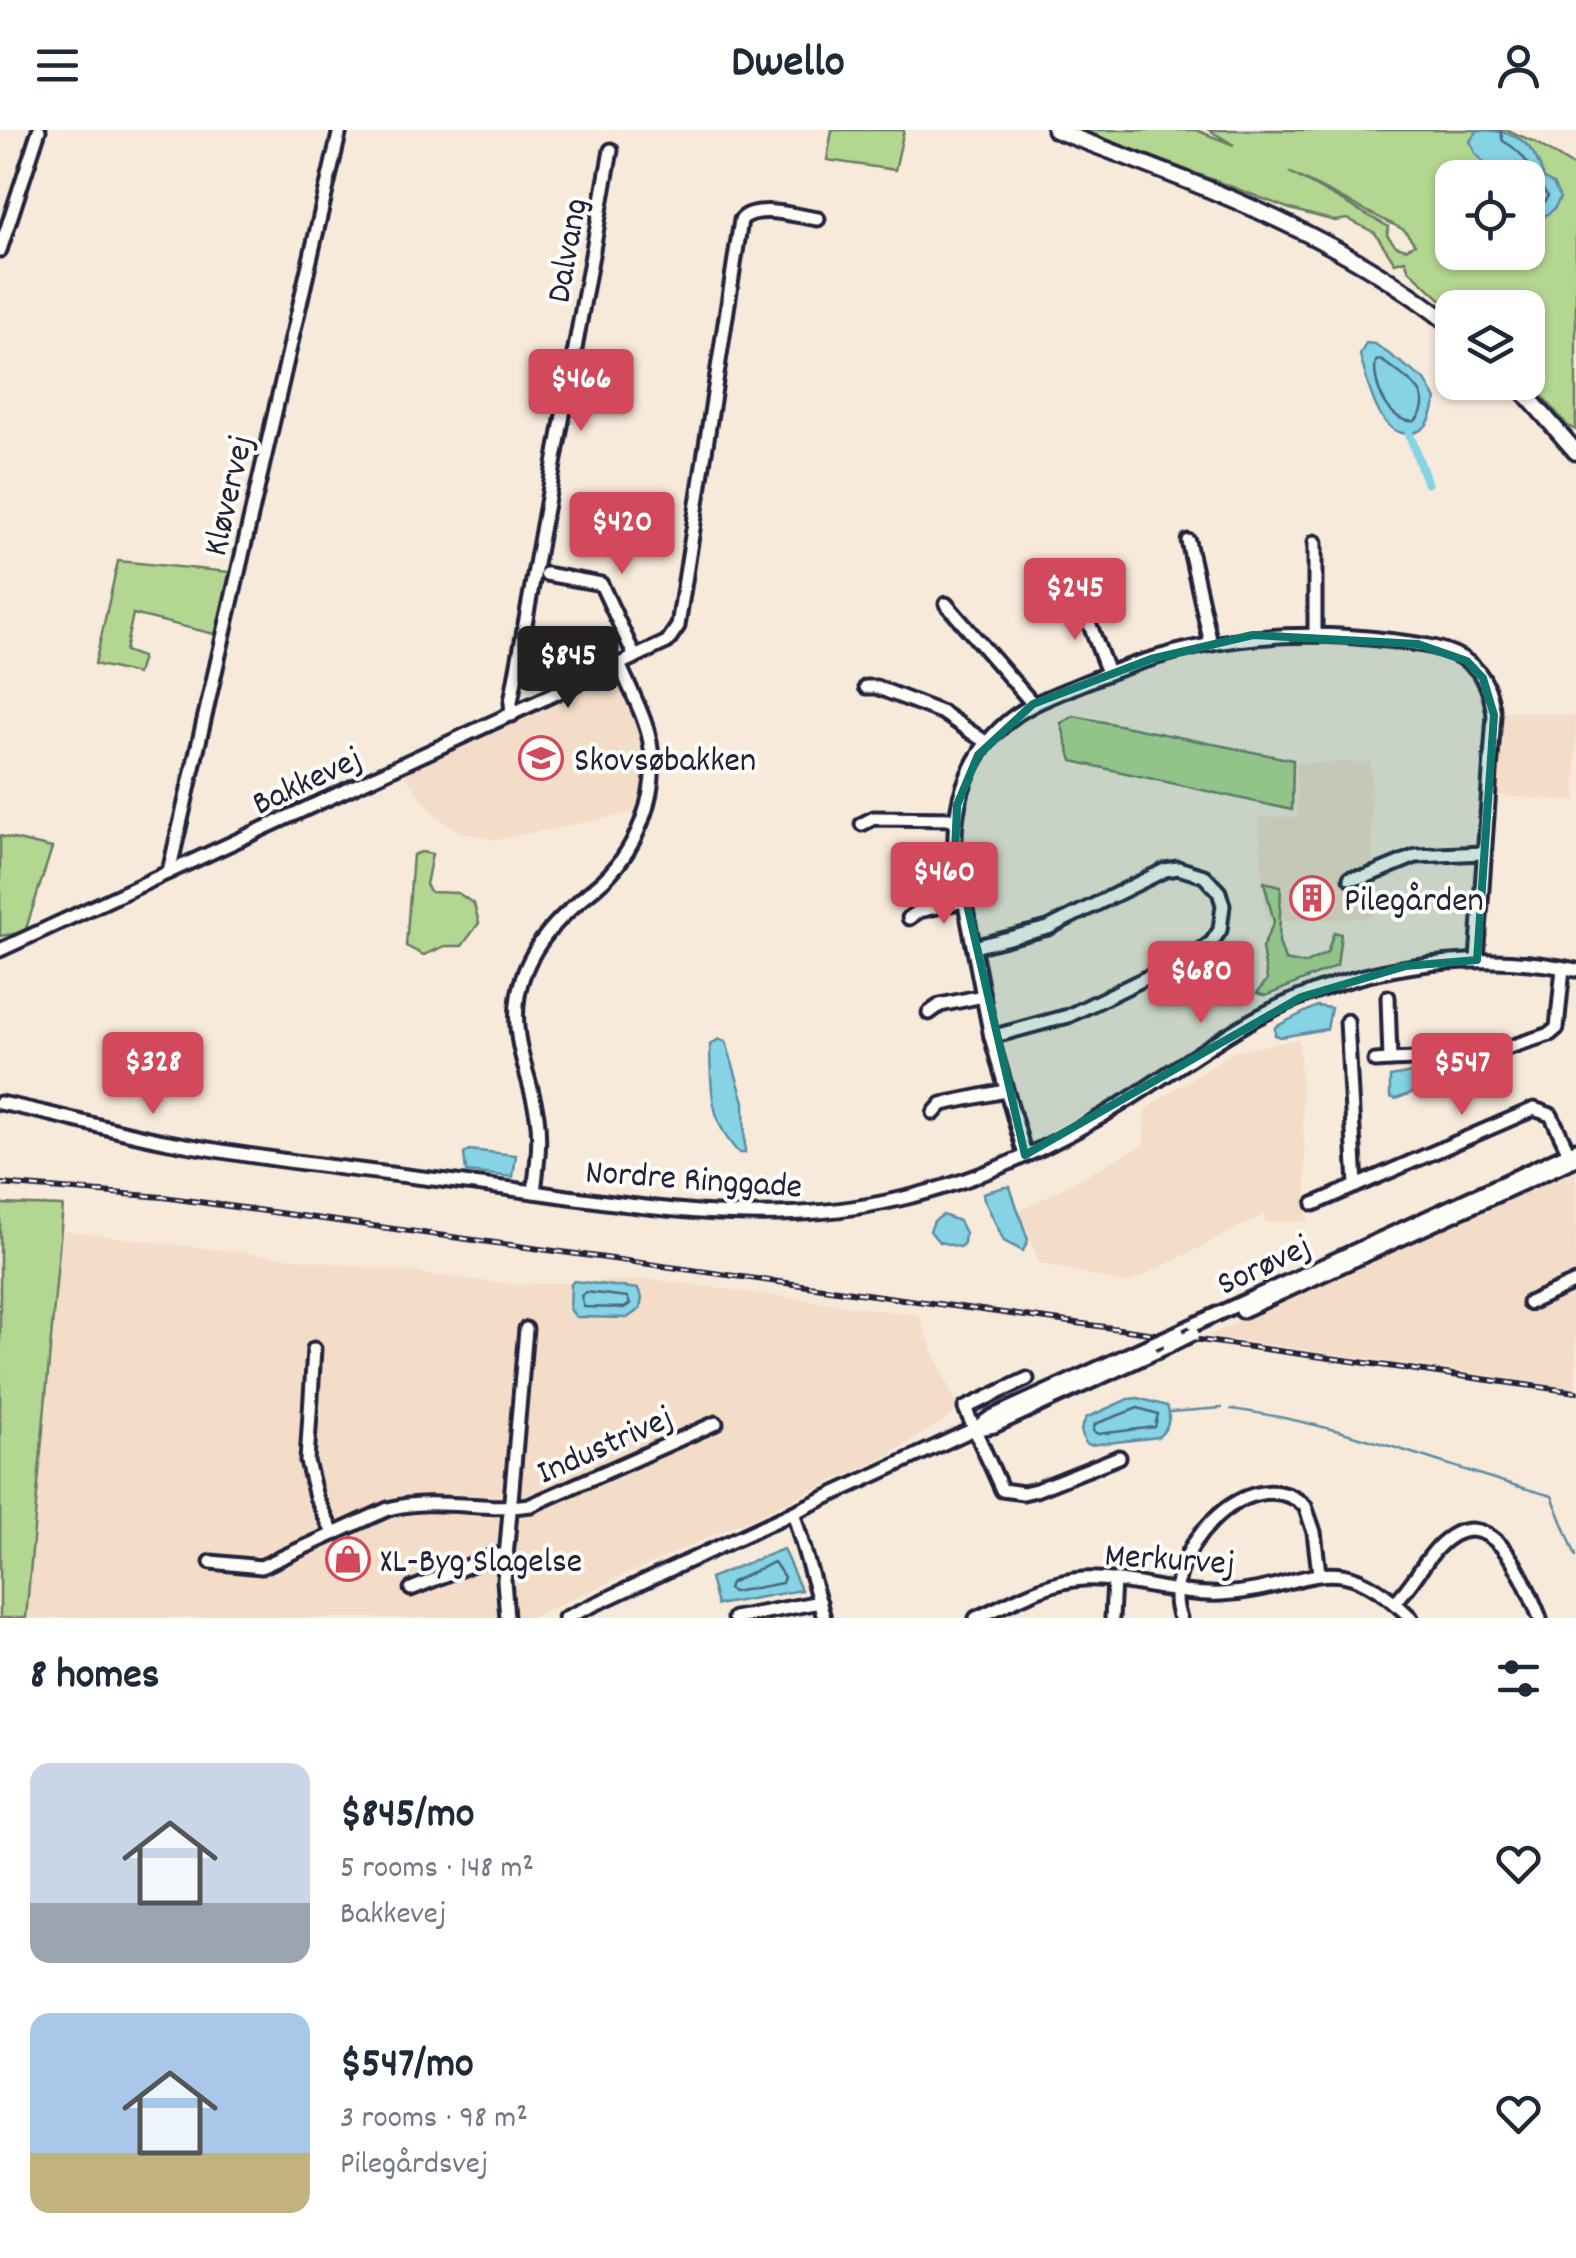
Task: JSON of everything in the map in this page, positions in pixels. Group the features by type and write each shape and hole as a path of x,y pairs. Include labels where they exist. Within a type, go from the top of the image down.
{"main road":[{"path":"1055,130 1210,190 1296,229 1382,276 1435,314"},
{"path":"1531,400 1576,452"}],"street":[{"path":"0,250 39,130"},
{"name":"Kløvervej","path":"169,872 340,130"},
{"name":"Dalvang","path":"512,715 610,150"},
{"name":"Bakkevej","path":"0,950 667,642 678,626 741,220 746,214 759,212 818,219"},
{"path":"1188,541 1211,644"},
{"path":"1315,542 1315,634"},
{"path":"546,574 602,584 635,657"},
{"path":"1075,595 1108,673"},
{"path":"946,604 1033,704"},
{"path":"1025,1155 992,1036 955,853 955,819 965,778 987,743 1009,720 1033,704 1108,673 1253,635 1315,634 1431,647 1467,661 1483,678 1494,715 1477,960"},
{"path":"534,1192 538,1125 517,1042 518,995 524,972 559,918 623,858 647,804 650,741 619,664"},
{"path":"866,687 876,686 943,713 987,743"},
{"path":"862,824 874,818 955,819"},
{"path":"1350,878 1365,878 1416,856 1484,853"},
{"path":"974,948 1048,928 1165,870 1192,870 1204,876 1219,892 1223,905 1220,930 1199,952 1068,1016 992,1036"},
{"path":"909,918 919,911 964,901"},
{"name":"Nordre Ringgade","path":"0,1103 171,1142 534,1192 733,1214 809,1213 915,1195 1025,1155 1129,1100 1219,1039 1301,997 1406,966 1514,960 1570,969"},
{"path":"1375,1061 1465,1057 1550,1034 1560,1022 1570,969"},
{"path":"929,1013 940,1005 984,996"},
{"path":"1388,997 1390,1060"},
{"path":"1347,1021 1356,1186"},
{"path":"934,1113 942,1104 1005,1091"},
{"path":"1314,1204 1534,1109 1551,1114 1573,1155"},
{"name":"Sorøvej","path":"565,1618 794,1515 974,1430 991,1417 1573,1155"},
{"name":"Sorøvej","path":"974,1430 994,1426 1169,1346 1573,1155"},
{"path":"1529,1303 1576,1282"},
{"name":"Industrivej","path":"507,1618 504,1588 526,1329"},
{"path":"314,1349 307,1461 316,1497 333,1534"},
{"path":"1027,1379 965,1408 1002,1490 1036,1490 1119,1457"},
{"name":"Industrivej","path":"211,1562 260,1567 410,1503 511,1508 549,1499 716,1423"},
{"path":"1180,1618 1179,1590 1191,1548 1203,1529 1229,1507 1268,1494 1290,1496 1309,1512 1319,1573"},
{"path":"794,1515 824,1618"},
{"path":"1395,1602 1447,1539 1474,1531 1486,1534 1512,1558 1540,1618"},
{"path":"411,1590 495,1556 507,1555"},
{"name":"Merkurvej","path":"976,1618 1069,1580 1114,1580 1179,1590 1232,1592 1319,1573 1364,1580 1411,1618"},
{"path":"1112,1618 1114,1580"},
{"path":"734,1618 820,1602"}],"highlighted area":[{"path":"1253,635 1418,644 1467,661 1483,678 1494,715 1477,960 1406,966 1301,997 1025,1155 955,853 957,805 978,755 1033,704 1151,659"}],"shaded area":[{"name":"Skovsøbakken","path":"615,675 644,741 644,777 636,812 497,840 459,832 433,813 403,774"},
{"path":"1500,710 1576,716 1576,801 1494,795"},
{"path":"1371,762 1373,918 1266,921 1258,817 1297,817 1296,763"},
{"path":"1299,1039 1308,1221 1265,1223 1264,1215 1127,1284 1039,1263 1020,1211 1144,1144 1145,1109 1232,1052"},
{"path":"1576,1167 1576,1388 1207,1336"},
{"path":"63,1231 517,1285 651,1279 918,1315 959,1411 880,1460 530,1618 26,1618"}],"green space":[{"path":"832,130 904,130 895,170 827,160"},
{"path":"1082,130 1196,130 1234,145 1209,130 1507,130 1535,142 1576,168 1576,430 1545,399 1545,290 1435,290 1435,294 1409,270 1405,260 1395,263 1375,233 1348,219 1335,221 1290,209","holes":["1289,172 1404,230 1415,244 1406,249 1396,246 1387,235 1389,227"]},
{"path":"118,561 230,572 218,635 133,614 125,651 142,657 137,674 95,664"},
{"path":"1074,716 1293,760 1292,810 1072,761 1061,723"},
{"path":"0,836 52,848 25,932 0,936"},
{"path":"432,854 426,885 431,892 458,893 474,904 479,923 462,946 445,946 424,955 406,946 413,855"},
{"path":"1264,882 1281,886 1279,942 1285,960 1304,964 1327,953 1334,932 1341,934 1337,966 1266,996 1257,993 1267,980 1262,948 1274,922"},
{"path":"0,1204 63,1206 26,1618 0,1618"}],"water":[{"path":"1478,130 1503,132 1522,141 1537,160 1481,160 1470,141"},
{"path":"1545,180 1553,184 1560,198 1545,216"},
{"path":"1366,343 1375,344 1425,380 1436,400 1425,427 1403,433 1383,419 1360,355"},
{"path":"1317,1006 1331,1008 1327,1029 1275,1035 1275,1027"},
{"path":"719,1039 726,1042 744,1102 745,1153 739,1153 729,1141 714,1103 710,1045"},
{"path":"1437,1072 1442,1077 1437,1083 1396,1099 1390,1097 1390,1077"},
{"path":"469,1150 516,1155 513,1177 466,1172 464,1154"},
{"path":"1010,1187 1028,1240 1023,1251 1004,1241 984,1199 983,1193"},
{"path":"943,1215 959,1221 965,1233 960,1247 939,1242 930,1231 934,1221"},
{"path":"574,1281 638,1289 642,1298 640,1309 627,1318 576,1317 570,1309"},
{"path":"1138,1398 1167,1406 1168,1423 1158,1437 1085,1443 1081,1430 1086,1418"},
{"path":"783,1549 801,1590 717,1605 710,1578"}],"waterway":[{"path":"1409,433 1427,483"},
{"path":"1170,1412 1222,1408"},
{"path":"1231,1409 1313,1424 1552,1496 1576,1556"}],"railway":[{"path":"0,1184 163,1197 1576,1392"}],"place":[{"name":"Skovsøbakken","path":"541,758"},
{"name":"Pilegården","path":"1312,898"},
{"name":"XL-Byg Slagelse","path":"348,1559"}]}
